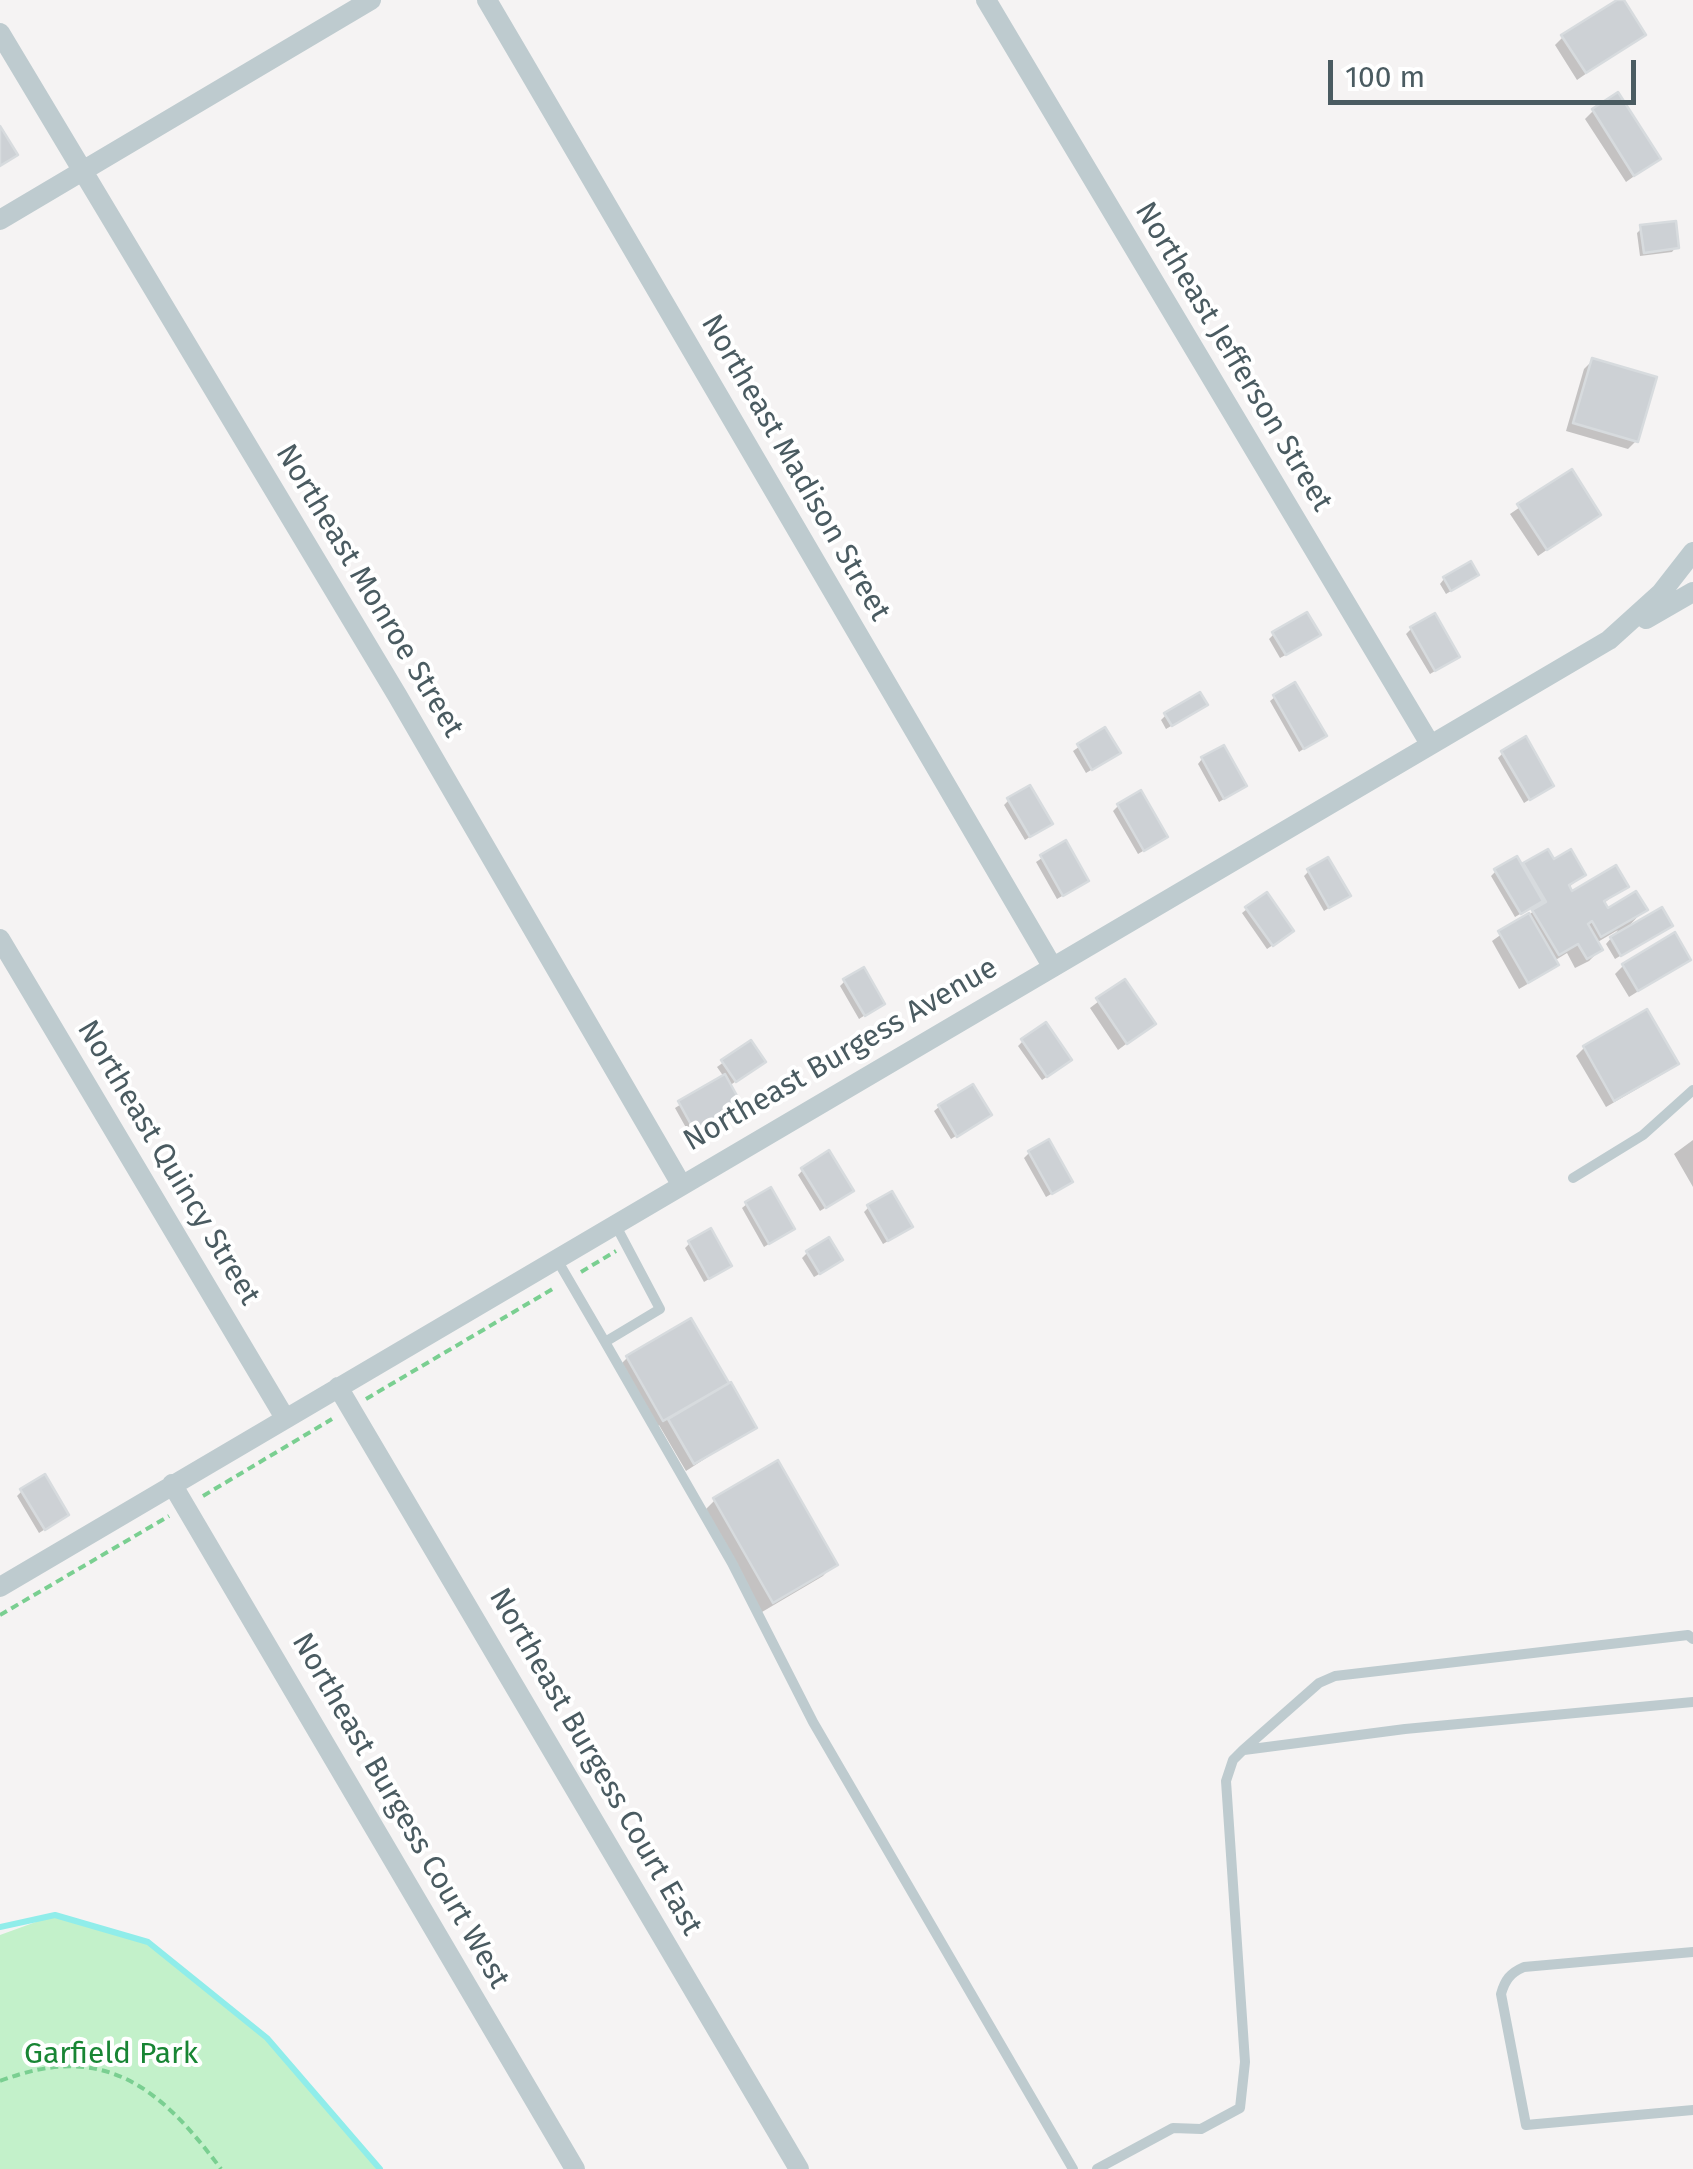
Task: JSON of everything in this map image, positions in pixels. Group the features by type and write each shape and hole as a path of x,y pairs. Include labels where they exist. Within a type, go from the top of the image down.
{"street":[{"path":"0,220 372,0"},
{"name":"Northeast Madison Street","path":"487,0 1052,966"},
{"name":"Northeast Jefferson Street","path":"986,0 1430,744"},
{"name":"Northeast Monroe Street","path":"0,33 397,695 681,1184"},
{"name":"Northeast Burgess Avenue","path":"0,1587 1609,640 1661,593 1693,552"},
{"path":"1609,640 1693,592"},
{"name":"Northeast Quincy Street","path":"0,938 284,1418"},
{"name":"Northeast Burgess Court East","path":"338,1387 798,2169"},
{"name":"Northeast Burgess Court West","path":"172,1484 575,2169"}],"lane":[{"path":"1573,1178 1643,1135 1693,1090"},
{"path":"605,1342 660,1309 614,1223"},
{"path":"556,1258 732,1563 813,1722 1074,2169"},
{"path":"1097,2169 1172,2128 1202,2129 1240,2108 1245,2062 1226,1780 1233,1760 1243,1750 1319,1683 1335,1676 1600,1644 1688,1635 1693,1639"},
{"path":"1243,1750 1405,1729 1693,1702"},
{"path":"1693,1952 1524,1966 1505,1981 1501,1994 1526,2126 1693,2110"}],"path":[{"path":"0,1615 626,1245"},
{"path":"0,2080 62,2064 121,2074 152,2093 221,2169"}],"green space":[{"name":"Garfield Park","path":"55,1915 148,1942 267,2038 380,2169 0,2169 0,1935"}],"building":[{"path":"1617,0 1624,0 1646,35 1586,73 1561,35"},
{"path":"1618,92 1661,159 1634,176 1592,109"},
{"path":"0,126 18,155 0,166"},
{"path":"1676,221 1679,248 1644,253 1640,225"},
{"path":"1592,358 1657,377 1638,442 1573,423"},
{"path":"1572,469 1601,515 1547,550 1517,504"},
{"path":"1471,561 1479,575 1451,591 1443,577"},
{"path":"1307,612 1321,635 1286,655 1272,632"},
{"path":"1435,613 1460,657 1435,671 1410,627"},
{"path":"1295,682 1327,736 1304,749 1273,695"},
{"path":"1200,692 1208,705 1172,726 1164,713"},
{"path":"1105,727 1121,753 1092,770 1077,744"},
{"path":"1526,736 1554,786 1530,800 1501,751"},
{"path":"1224,745 1247,786 1224,799 1201,757"},
{"path":"1030,785 1053,824 1030,837 1007,798"},
{"path":"1141,790 1168,837 1144,851 1117,804"},
{"path":"1066,840 1089,881 1063,896 1040,855"},
{"path":"1548,849 1554,859 1571,849 1586,875 1569,885 1572,891 1616,865 1629,887 1604,901 1608,908 1636,891 1648,910 1601,937 1592,921 1588,924 1603,950 1587,959 1578,944 1559,955 1532,910 1546,902 1523,863"},
{"path":"1517,856 1543,901 1521,914 1494,869"},
{"path":"1328,857 1351,896 1329,908 1307,869"},
{"path":"1267,892 1294,931 1273,946 1245,907"},
{"path":"1662,907 1673,926 1621,956 1610,937"},
{"path":"1529,913 1559,965 1528,983 1498,931"},
{"path":"1675,932 1691,960 1638,991 1622,964"},
{"path":"864,967 885,1004 865,1016 843,979"},
{"path":"1125,979 1156,1024 1127,1044 1096,998"},
{"path":"1647,1009 1679,1064 1614,1101 1583,1046"},
{"path":"1046,1022 1072,1060 1047,1077 1021,1039"},
{"path":"751,1040 766,1062 736,1082 721,1060"},
{"path":"725,1074 741,1103 694,1130 678,1101"},
{"path":"973,1084 992,1115 957,1137 938,1105"},
{"path":"1049,1139 1073,1182 1052,1194 1028,1151"},
{"path":"829,1150 854,1191 826,1208 801,1168"},
{"path":"771,1187 795,1229 769,1244 745,1202"},
{"path":"892,1191 913,1227 888,1241 867,1205"},
{"path":"711,1228 732,1266 709,1279 688,1241"},
{"path":"829,1237 843,1260 820,1274 806,1251"},
{"path":"691,1318 729,1383 663,1421 626,1356"},
{"path":"731,1382 757,1428 694,1464 668,1419"},
{"path":"778,1460 838,1565 773,1603 713,1498"},
{"path":"45,1474 69,1515 45,1530 20,1489"}],"waterway":[{"path":"0,1927 55,1915 148,1942 267,2038 380,2169"}]}
